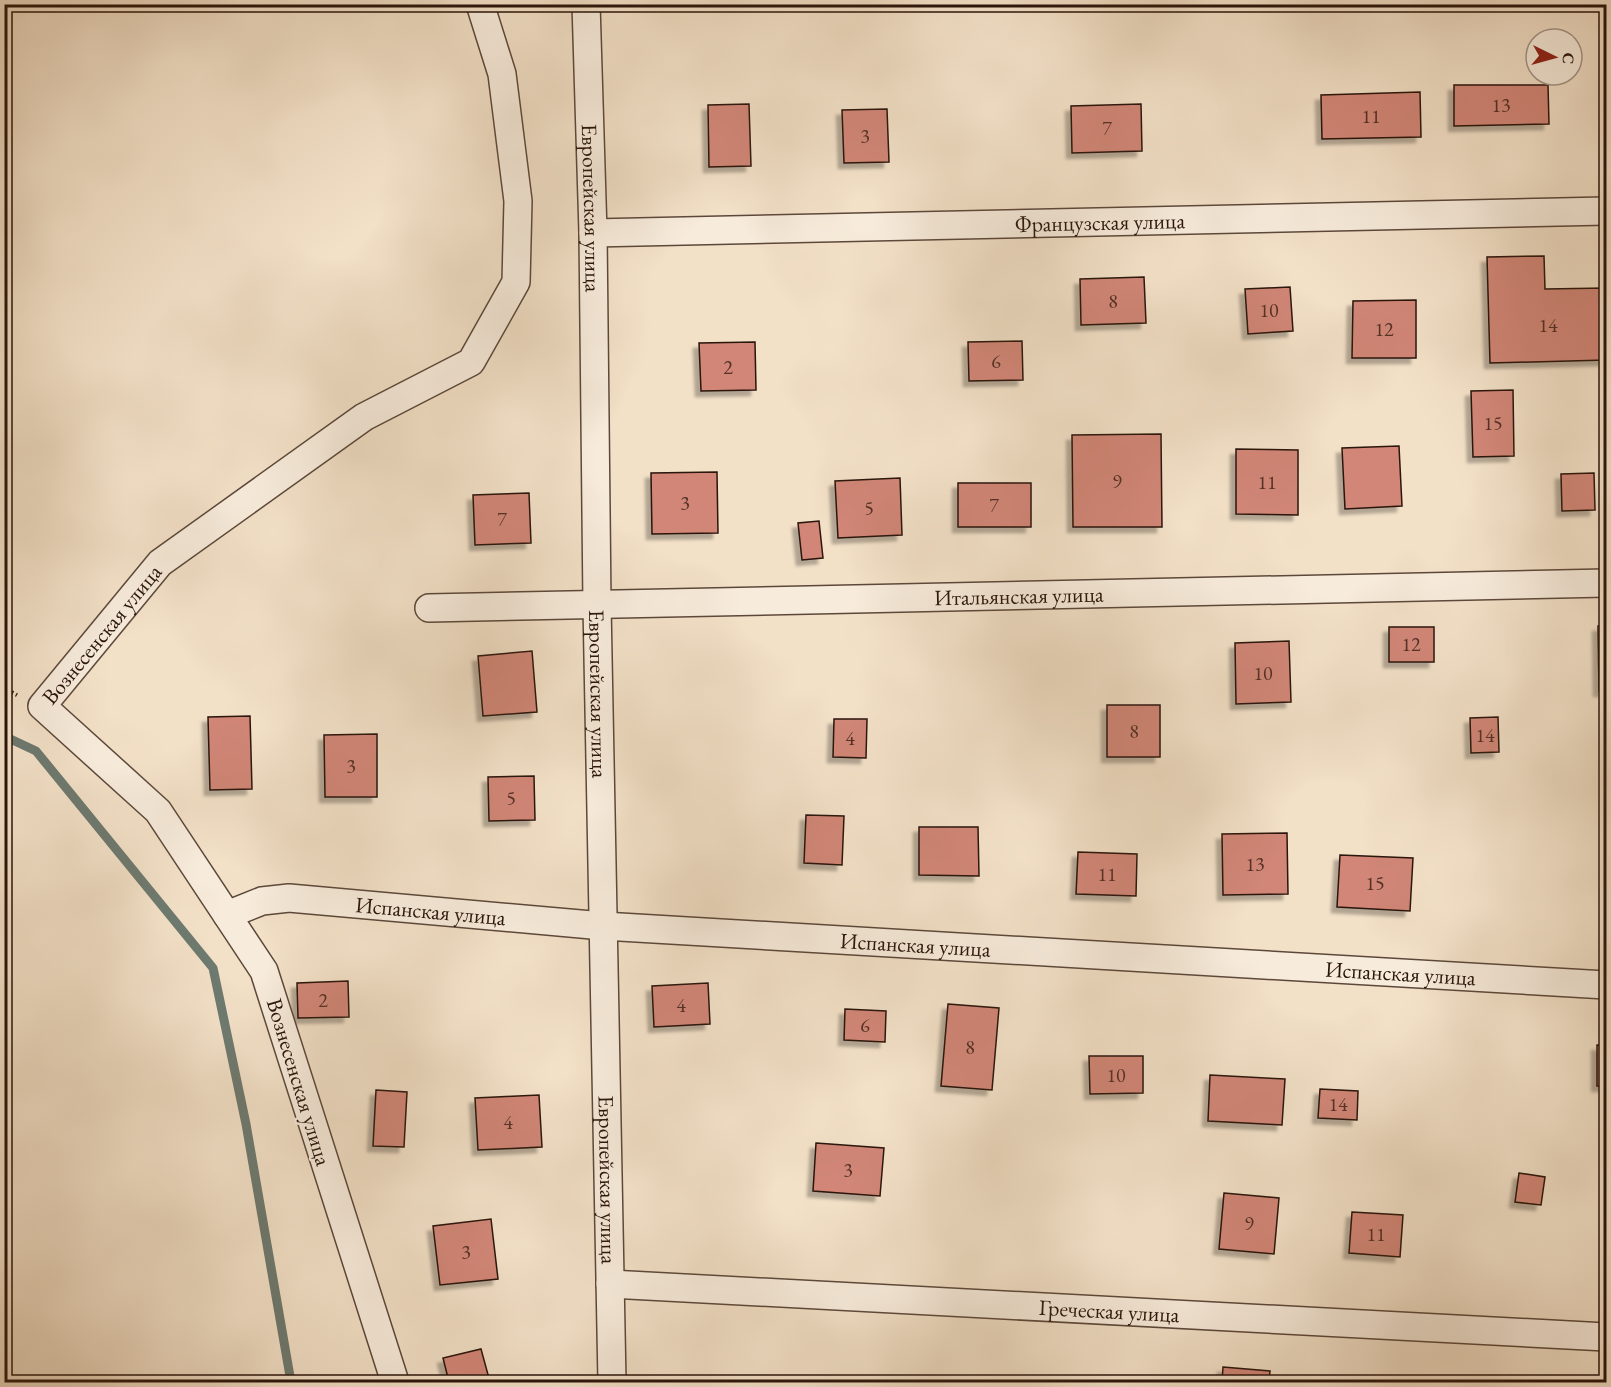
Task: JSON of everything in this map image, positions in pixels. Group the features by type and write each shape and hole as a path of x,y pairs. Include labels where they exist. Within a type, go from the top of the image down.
{"street":[{"name":"Вознесенская улица","path":"394,1383 264,971 158,811 42,706 160,563 364,417 471,362 516,282 518,201 502,74 480,4"},
{"name":"Европейская улица","path":"586,4 593,232 597,605 612,1383"},
{"name":"Французская улица","path":"593,232 1606,211"},
{"name":"Итальянская улица","path":"429,608 1606,584"},
{"name":"Испанская улица","path":"227,915 262,902 289,898 603,926 1606,985"},
{"name":"Греческая улица","path":"610,1284 1606,1337"}],"building":[{"path":"1454,85 1548,87 1549,124 1454,126"},
{"path":"1420,92 1421,137 1322,139 1321,95"},
{"path":"749,104 751,166 709,167 708,105"},
{"path":"1141,104 1142,151 1072,153 1071,106"},
{"path":"887,109 889,162 844,163 842,110"},
{"path":"1544,256 1545,289 1606,288 1606,360 1490,363 1487,257"},
{"path":"1144,277 1146,323 1081,325 1080,279"},
{"path":"1290,287 1293,331 1248,334 1245,289"},
{"path":"1416,300 1416,358 1352,358 1353,301"},
{"path":"1022,341 1023,380 969,381 968,342"},
{"path":"755,342 756,390 701,391 699,343"},
{"path":"1513,390 1514,456 1473,457 1471,391"},
{"path":"1161,434 1162,527 1073,527 1072,435"},
{"path":"1399,446 1402,506 1345,509 1342,448"},
{"path":"1236,449 1298,450 1298,515 1236,514"},
{"path":"717,472 718,533 652,534 651,473"},
{"path":"1594,473 1595,510 1562,511 1561,474"},
{"path":"900,478 902,535 838,538 835,481"},
{"path":"958,483 1031,483 1031,527 958,527"},
{"path":"529,493 531,543 475,545 473,495"},
{"path":"819,521 823,558 802,560 798,523"},
{"path":"1598,626 1606,626 1606,691 1599,691"},
{"path":"1389,627 1434,627 1434,662 1389,662"},
{"path":"1289,641 1291,702 1236,704 1235,643"},
{"path":"532,651 537,712 483,716 478,656"},
{"path":"1107,705 1160,705 1160,757 1107,757"},
{"path":"250,716 252,789 210,790 208,717"},
{"path":"1498,717 1499,752 1471,753 1470,718"},
{"path":"834,719 867,719 866,758 833,757"},
{"path":"377,734 377,797 325,797 324,735"},
{"path":"534,776 535,820 489,821 488,777"},
{"path":"806,815 844,816 842,865 804,863"},
{"path":"919,827 978,827 979,876 919,875"},
{"path":"1287,833 1288,894 1223,895 1222,834"},
{"path":"1078,852 1137,854 1136,896 1076,894"},
{"path":"1340,855 1413,858 1410,911 1337,907"},
{"path":"348,981 349,1017 298,1018 297,983"},
{"path":"708,983 710,1024 654,1027 652,986"},
{"path":"948,1004 999,1008 992,1090 941,1086"},
{"path":"845,1009 886,1011 885,1042 844,1040"},
{"path":"1597,1045 1606,1046 1606,1086 1597,1086"},
{"path":"1089,1056 1143,1056 1143,1093 1090,1094"},
{"path":"1210,1075 1285,1079 1282,1125 1208,1121"},
{"path":"1320,1089 1358,1091 1357,1120 1318,1118"},
{"path":"376,1090 407,1092 404,1147 373,1146"},
{"path":"539,1095 542,1147 478,1150 475,1098"},
{"path":"816,1143 884,1148 880,1196 813,1191"},
{"path":"1519,1173 1545,1177 1541,1205 1515,1202"},
{"path":"1224,1193 1279,1198 1274,1254 1219,1249"},
{"path":"1352,1212 1403,1215 1400,1257 1349,1253"},
{"path":"491,1219 498,1279 440,1285 433,1226"},
{"path":"481,1349 490,1382 449,1382 443,1358"},
{"path":"1223,1367 1270,1371 1269,1382 1222,1382"},
{"path":"1444,1377 1497,1380 1497,1382 1444,1382"},
{"path":"688,1378 724,1382 688,1382"}],"waterway":[{"path":"4,736 36,751 213,968 246,1124 291,1382"}]}
